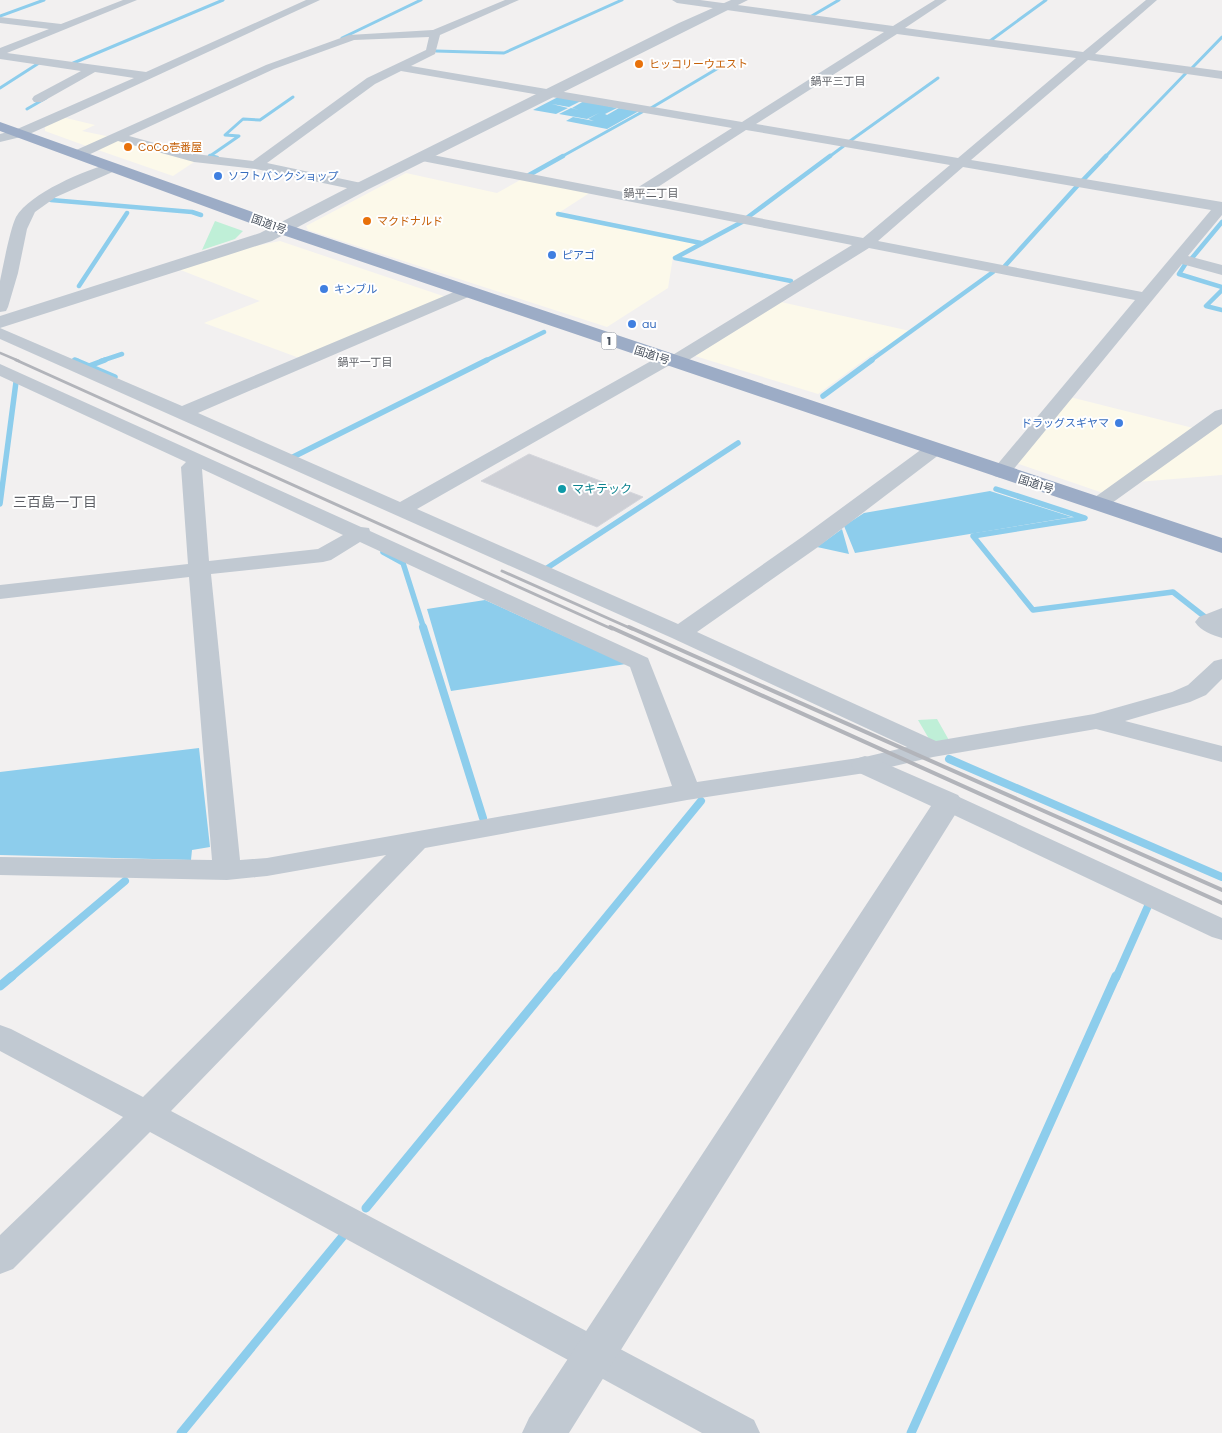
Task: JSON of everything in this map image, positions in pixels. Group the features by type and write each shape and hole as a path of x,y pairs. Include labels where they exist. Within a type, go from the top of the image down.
{"highway":[{"name":"国道1号","path":"0,126 280,228 466,292 1222,546"}],"street":[{"path":"0,52 132,0"},
{"path":"0,138 20,133 314,0"},
{"path":"79,154 270,67 353,37 435,33 514,0"},
{"path":"676,0 1222,75"},
{"path":"0,322 266,237 280,228 549,93 741,0"},
{"path":"630,198 942,0"},
{"path":"401,510 669,361 866,243 1152,0"},
{"path":"0,20 62,28"},
{"path":"256,165 371,81 430,52 435,33"},
{"path":"1103,41 1122,44"},
{"path":"0,56 148,76"},
{"path":"1164,67 1173,56"},
{"path":"38,99 93,68"},
{"path":"397,68 1222,206 1001,472"},
{"path":"118,137 194,158 256,165 361,187"},
{"path":"422,157 1145,297"},
{"path":"0,307 7,261 24,216 34,205 47,196 112,167"},
{"path":"1180,258 1222,270"},
{"path":"182,413 466,292"},
{"path":"0,334 680,633 934,749"},
{"path":"0,369 640,662 687,792"},
{"path":"1098,504 1221,416"},
{"path":"680,633 810,542 933,450"},
{"path":"201,461 191,467 227,870"},
{"path":"0,592 323,555 361,533"},
{"path":"1222,615 1206,622 1222,631"},
{"path":"0,866 227,870 267,866 687,792 865,765 934,749 1096,721 1189,694 1197,690 1222,666"},
{"path":"1096,721 1222,754"},
{"path":"865,765 1222,930"},
{"path":"544,1433 948,802"},
{"path":"0,1258 147,1114 418,839"},
{"path":"0,1037 740,1433"}],"shaded area":[{"path":"62,117 95,125 82,131 111,137 89,147 45,131 45,124"},
{"path":"120,140 197,160 173,176 95,149"},
{"path":"406,173 497,193 522,179 591,192 557,214 699,244 673,257 668,288 607,327 308,230 306,226"},
{"path":"280,241 446,297 302,359 204,323 260,301 178,269 231,251"},
{"path":"781,302 910,331 883,350 878,350 818,394 695,356"},
{"path":"1070,397 1193,428 1103,493 1016,463"},
{"path":"1222,424 1222,475 1137,482 1206,432"}],"green space":[{"path":"215,221 243,231 235,239 202,250"},
{"path":"937,719 950,742 932,744 918,720"}],"water":[{"path":"558,97 581,101 569,107 552,104 568,108 556,114 533,110"},
{"path":"584,101 617,108 605,114 607,115 619,108 639,111 607,129 566,121 573,117 594,121 588,119 599,113 587,119 559,114 571,108 579,110 572,108"},
{"path":"990,491 1072,517 855,553 844,526 864,513"},
{"path":"842,529 849,554 817,547"},
{"path":"485,600 626,664 451,691 427,609"},
{"path":"199,748 210,847 192,850 191,860 0,855 0,772"}],"building":[{"name":"マキテック","path":"529,454 643,497 597,527 481,481"}],"waterway":[{"path":"0,16 44,0"},
{"path":"71,64 223,0"},
{"path":"342,38 421,0"},
{"path":"436,51 504,53 622,0"},
{"path":"810,17 839,0"},
{"path":"990,41 1046,0"},
{"path":"1191,69 1222,37"},
{"path":"0,88 39,63"},
{"path":"651,108 720,67"},
{"path":"1105,157 1188,71"},
{"path":"850,141 938,78"},
{"path":"210,156 239,136 225,135 243,119 260,120 293,97"},
{"path":"27,109 46,98"},
{"path":"561,157 642,112"},
{"path":"829,157 845,145"},
{"path":"210,156 214,157"},
{"path":"210,156 217,158"},
{"path":"529,175 563,156"},
{"path":"748,217 830,156"},
{"path":"1083,180 1106,156"},
{"path":"1004,267 1079,184"},
{"path":"51,200 192,212 201,215"},
{"path":"79,286 127,213"},
{"path":"558,214 701,243"},
{"path":"742,222 675,258 791,281"},
{"path":"1192,258 1222,222"},
{"path":"1186,263 1179,274 1222,287"},
{"path":"870,361 993,272"},
{"path":"1222,290 1206,306 1222,310"},
{"path":"485,361 544,332"},
{"path":"101,361 122,354"},
{"path":"89,366 105,360"},
{"path":"823,396 872,360"},
{"path":"76,361 89,366"},
{"path":"293,457 485,361"},
{"path":"89,366 115,377"},
{"path":"0,504 16,382"},
{"path":"547,568 738,443"},
{"path":"996,489 1085,518 973,536 1033,610 1173,592 1205,617"},
{"path":"383,552 403,563 424,629"},
{"path":"423,627 483,818"},
{"path":"949,759 1222,877"},
{"path":"556,978 701,801"},
{"path":"10,978 125,881"},
{"path":"1116,978 1148,906"},
{"path":"0,986 12,976"},
{"path":"366,1208 557,976"},
{"path":"911,1433 1116,976"},
{"path":"181,1433 343,1236"}],"railway":[{"path":"0,353 19,361"},
{"path":"16,360 612,629"},
{"path":"502,571 632,629"},
{"path":"610,627 1222,903"},
{"path":"629,627 1222,890"}],"place":[{"name":"ヒッコリーウエスト","path":"639,64"},
{"name":"CoCo壱番屋","path":"128,147"},
{"name":"ソフトバンクショップ","path":"218,176"},
{"name":"マクドナルド","path":"367,221"},
{"name":"ピアゴ","path":"552,255"},
{"name":"キンブル","path":"324,289"},
{"name":"au","path":"632,324"},
{"name":"ドラッグスギヤマ","path":"1119,423"},
{"name":"マキテック","path":"562,489"}],"district":[{"name":"鍋平三丁目","path":"838,81"},
{"name":"鍋平二丁目","path":"651,193"},
{"name":"鍋平一丁目","path":"365,362"},
{"name":"三百島一丁目","path":"55,502"}]}
